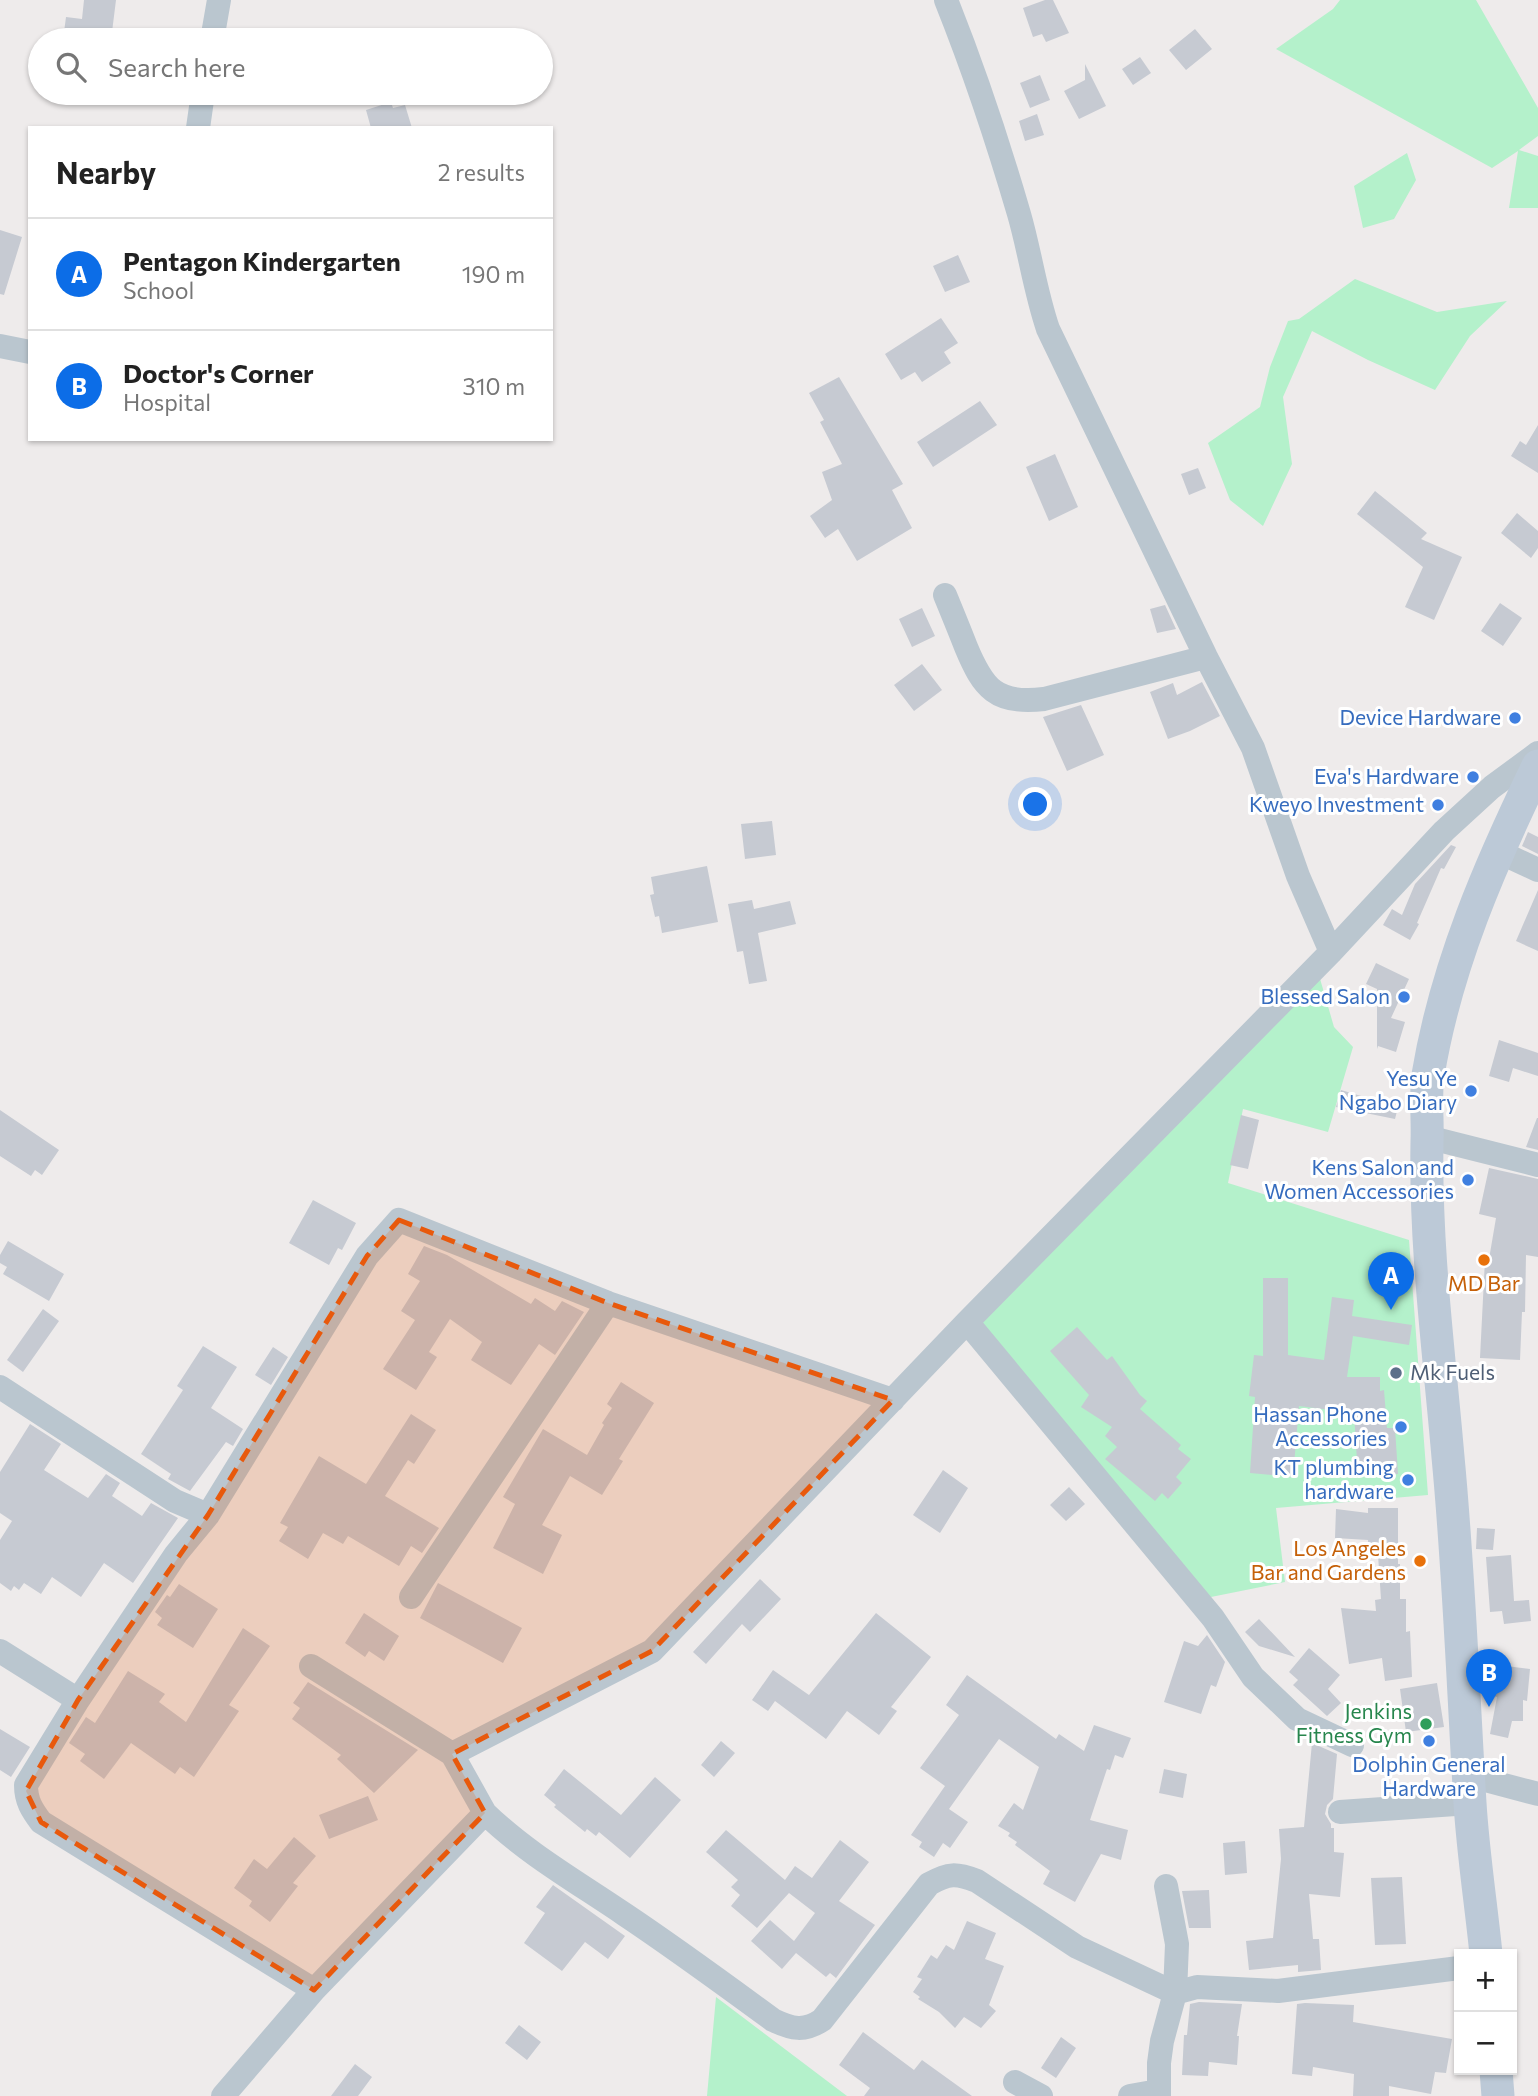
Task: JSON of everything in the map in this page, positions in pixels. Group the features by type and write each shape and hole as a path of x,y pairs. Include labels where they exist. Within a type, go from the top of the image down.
{"street":[{"path":"214,28 219,0"},
{"path":"946,0 986,111 1019,215 1048,329 1206,657 1253,748 1298,876 1331,952"},
{"path":"198,126 201,105"},
{"path":"0,346 28,352"},
{"path":"945,595 978,675 989,689 1005,698 1024,702 1044,699 1206,657"},
{"path":"452,1754 652,1651 967,1322 1331,952 1451,824 1492,787 1538,753"},
{"path":"1486,1949 1470,1790 1451,1490 1427,1213 1427,1079 1437,1026 1452,974 1497,851 1538,766"},
{"path":"1497,851 1538,870"},
{"path":"1427,1137 1538,1165"},
{"path":"314,1990 41,1822 31,1810 26,1785 78,1700 176,1554 208,1515 367,1256 399,1220 608,1303 893,1400"},
{"path":"411,1597 608,1303"},
{"path":"967,1322 1213,1618 1253,1676 1297,1719 1352,1745"},
{"path":"0,1387 175,1500 208,1515"},
{"path":"0,1651 78,1700"},
{"path":"312,1666 452,1754 485,1813 506,1833 773,2020 787,2026 809,2028 822,2020 929,1884 945,1875 964,1876 977,1881 1077,1947 1175,1993 1198,1987 1278,1991 1454,1969"},
{"path":"1340,1811 1470,1790 1538,1794"},
{"path":"223,2096 314,1990 485,1813"},
{"path":"1130,2096 1158,2093 1162,2041 1175,1993 1177,1944 1166,1886"},
{"path":"1496,2075 1498,2096"},
{"path":"1015,2082 1041,2096"}],"highlighted area":[{"path":"399,1220 608,1303 893,1400 652,1651 452,1754 485,1813 314,1990 41,1822 26,1791 78,1700 208,1515 367,1256"}],"green space":[{"path":"1340,0 1476,0 1538,108 1538,136 1519,150 1538,156 1538,208 1509,208 1518,151 1492,168 1276,49 1333,9"},
{"path":"1407,153 1416,180 1394,219 1363,228 1354,186"},
{"path":"1355,279 1437,312 1507,301 1470,336 1435,390 1312,331 1283,397 1292,464 1263,526 1230,500 1208,443 1260,407 1270,367 1288,321 1299,319"},
{"path":"1314,958 1334,1027 1353,1047 1328,1132 1243,1109 1228,1183 1409,1240 1428,1495 1276,1508 1285,1582 1201,1599 969,1314"},
{"path":"716,1997 847,2096 707,2096"}],"building":[{"path":"84,0 116,0 112,28 65,28 66,17 82,19"},
{"path":"1053,0 1069,33 1046,42 1042,34 1033,37 1023,8"},
{"path":"1195,29 1212,49 1186,70 1169,50"},
{"path":"1140,57 1151,73 1133,85 1122,69"},
{"path":"1085,64 1106,106 1079,119 1064,91 1085,80"},
{"path":"1040,75 1050,100 1030,108 1020,83"},
{"path":"382,105 392,105 393,108 405,105 411,126 370,126 366,110"},
{"path":"1037,114 1044,135 1025,141 1019,121"},
{"path":"0,230 22,237 4,295 0,294"},
{"path":"958,255 970,282 945,292 933,266"},
{"path":"941,318 958,343 944,352 951,363 922,382 915,372 901,380 885,354"},
{"path":"839,377 903,484 892,490 912,528 857,561 838,529 825,538 810,516 832,500 822,472 842,464 820,422 824,420 809,393"},
{"path":"980,401 997,425 933,467 917,442"},
{"path":"1538,425 1538,473 1511,456 1520,441 1526,445"},
{"path":"1055,454 1078,507 1049,521 1026,467"},
{"path":"1198,468 1206,488 1189,495 1181,474"},
{"path":"1375,491 1427,533 1421,539 1462,557 1434,620 1405,607 1423,567 1357,514"},
{"path":"1517,513 1538,531 1538,548 1531,558 1501,533"},
{"path":"1500,603 1522,618 1503,646 1481,631"},
{"path":"1165,605 1176,629 1157,633 1150,609"},
{"path":"922,608 935,636 912,647 899,619"},
{"path":"922,664 942,690 914,711 894,685"},
{"path":"1202,682 1220,716 1168,739 1150,692 1173,683 1177,695"},
{"path":"1081,705 1104,755 1067,771 1043,717"},
{"path":"772,821 776,855 745,859 741,824"},
{"path":"1528,832 1538,837 1538,854 1522,846"},
{"path":"1451,845 1456,847 1444,869 1441,868 1410,940 1383,925 1392,909 1402,915 1415,884"},
{"path":"707,866 718,922 662,933 659,916 655,917 650,895 654,894 651,877"},
{"path":"1538,890 1538,951 1516,941"},
{"path":"752,900 754,909 790,901 796,924 758,933 767,981 749,984 743,951 737,952 728,904"},
{"path":"1376,963 1409,979 1391,1018 1405,1022 1396,1052 1378,1046 1377,1049 1377,989 1366,984"},
{"path":"1499,1040 1538,1053 1538,1076 1513,1068 1509,1082 1489,1076"},
{"path":"1341,1090 1398,1107 1395,1119 1336,1107"},
{"path":"0,1110 59,1150 42,1175 35,1170 31,1176 0,1156"},
{"path":"1241,1115 1259,1120 1248,1169 1230,1165"},
{"path":"1538,1118 1538,1150 1526,1147"},
{"path":"1489,1168 1538,1179 1538,1257 1526,1255 1525,1312 1522,1312 1520,1360 1480,1358 1485,1259 1489,1259 1496,1218 1479,1214"},
{"path":"313,1200 356,1223 342,1250 338,1248 329,1265 289,1243"},
{"path":"8,1241 64,1274 49,1301 3,1274 7,1267 0,1263 0,1255"},
{"path":"424,1246 447,1255 531,1304 535,1298 555,1311 562,1301 584,1312 555,1355 539,1344 511,1385 471,1360 482,1342 450,1319 429,1352 437,1357 416,1390 383,1369 415,1320 401,1311 420,1281 408,1274"},
{"path":"1263,1278 1288,1278 1288,1355 1324,1360 1332,1297 1354,1300 1352,1316 1412,1325 1409,1345 1353,1336 1347,1377 1380,1377 1380,1391 1384,1390 1387,1428 1395,1428 1398,1474 1358,1477 1354,1413 1299,1406 1293,1477 1250,1473 1255,1397 1249,1396 1254,1355 1263,1356"},
{"path":"43,1309 59,1321 23,1372 7,1360"},
{"path":"1077,1327 1107,1360 1112,1356 1147,1401 1140,1409 1181,1445 1178,1449 1191,1459 1176,1477 1182,1483 1168,1499 1162,1493 1155,1501 1105,1459 1117,1447 1105,1436 1112,1427 1081,1407 1089,1395 1050,1351"},
{"path":"203,1346 237,1367 211,1408 243,1429 233,1446 226,1442 190,1491 168,1479 171,1474 141,1454 183,1390 177,1386"},
{"path":"273,1347 288,1357 271,1385 255,1375"},
{"path":"621,1382 654,1403 619,1459 623,1461 602,1495 570,1476 542,1525 562,1535 543,1574 493,1548 515,1504 503,1497 543,1429 587,1455 612,1408 607,1404"},
{"path":"411,1414 436,1430 414,1464 408,1460 385,1496 439,1528 422,1553 411,1546 399,1566 348,1536 343,1544 323,1533 308,1559 279,1541 288,1527 280,1523 319,1456 366,1484"},
{"path":"30,1424 61,1444 44,1470 88,1498 106,1474 120,1483 112,1496 142,1516 151,1503 178,1518 133,1583 104,1563 81,1597 52,1577 41,1594 24,1583 19,1590 14,1586 11,1591 0,1583 0,1540 12,1521 0,1513 0,1472"},
{"path":"943,1470 968,1488 940,1533 913,1515"},
{"path":"1069,1487 1085,1504 1066,1521 1050,1505"},
{"path":"1368,1508 1398,1508 1400,1599 1406,1599 1406,1632 1410,1631 1412,1677 1385,1681 1382,1658 1349,1664 1341,1608 1376,1611 1375,1600 1381,1599 1378,1555 1368,1555 1368,1540 1335,1538 1336,1509 1368,1513"},
{"path":"1477,1528 1495,1529 1493,1550 1476,1549"},
{"path":"1511,1555 1514,1601 1529,1600 1531,1621 1504,1624 1502,1611 1490,1612 1486,1557"},
{"path":"760,1579 781,1599 750,1632 742,1624 706,1664 693,1652"},
{"path":"438,1583 522,1628 503,1663 420,1618"},
{"path":"179,1584 218,1609 193,1648 157,1625 162,1618 155,1612"},
{"path":"364,1613 399,1636 384,1661 369,1651 365,1657 345,1643"},
{"path":"876,1613 931,1657 891,1707 897,1711 879,1735 847,1711 826,1739 775,1701 768,1711 752,1700 773,1670 809,1695"},
{"path":"1259,1619 1295,1657 1259,1646 1245,1632"},
{"path":"243,1628 270,1646 229,1705 239,1711 194,1777 180,1767 175,1774 131,1743 104,1779 80,1761 85,1754 69,1743 86,1717 95,1723 128,1671 165,1694 159,1702 186,1722"},
{"path":"1207,1635 1225,1662 1216,1687 1211,1685 1201,1714 1164,1702 1184,1641 1198,1646"},
{"path":"1309,1648 1340,1675 1328,1689 1341,1703 1327,1716 1293,1685 1298,1680 1289,1672"},
{"path":"1498,1665 1530,1669 1527,1701 1523,1700 1523,1721 1512,1721 1508,1738 1490,1734 1497,1697 1494,1696"},
{"path":"967,1675 1056,1739 1059,1734 1084,1751 1094,1725 1131,1738 1123,1758 1115,1755 1110,1770 1107,1769 1090,1820 1128,1830 1121,1860 1101,1854 1075,1902 1043,1884 1050,1871 1015,1845 1017,1842 1008,1836 1010,1833 998,1826 1014,1803 1023,1810 1039,1767 999,1739 949,1809 968,1822 950,1848 943,1843 934,1857 919,1847 922,1842 911,1835 945,1786 920,1768 959,1715 946,1705"},
{"path":"308,1682 418,1750 374,1793 337,1759 341,1755 292,1719 300,1708 293,1703"},
{"path":"1437,1683 1444,1727 1406,1732 1400,1689"},
{"path":"0,1729 30,1747 11,1777 0,1770"},
{"path":"721,1741 735,1753 714,1777 701,1765"},
{"path":"1312,1743 1337,1754 1333,1799 1327,1805 1325,1814 1331,1828 1334,1828 1334,1852 1344,1853 1340,1897 1309,1894 1313,1939 1319,1939 1321,1970 1298,1972 1298,1965 1249,1970 1246,1941 1273,1938 1281,1859 1279,1829 1304,1827"},
{"path":"564,1769 621,1815 655,1777 681,1800 630,1858 599,1832 596,1836 587,1829 585,1832 554,1807 556,1805 544,1795"},
{"path":"1164,1769 1187,1774 1183,1798 1159,1793"},
{"path":"368,1796 378,1820 329,1839 319,1815"},
{"path":"726,1830 785,1880 795,1866 812,1878 840,1840 869,1862 839,1901 875,1925 836,1978 830,1973 826,1977 796,1953 782,1969 751,1941 770,1920 794,1941 815,1913 789,1893 757,1928 731,1906 740,1895 731,1887 738,1880 706,1852"},
{"path":"294,1837 316,1856 293,1883 298,1886 270,1922 249,1906 252,1901 234,1888 254,1859 267,1869"},
{"path":"1245,1841 1247,1873 1225,1875 1223,1843"},
{"path":"1402,1877 1406,1944 1375,1945 1371,1878"},
{"path":"553,1885 625,1936 608,1959 585,1942 562,1971 524,1943 545,1913 536,1907"},
{"path":"1209,1890 1211,1928 1189,1928 1182,1891"},
{"path":"967,1921 996,1933 985,1959 1004,1966 989,2005 996,2011 981,2028 964,2017 955,2028 913,1992 922,1979 917,1977 931,1955 937,1959 946,1945 954,1950"},
{"path":"1190,2004 1242,2004 1237,2036 1237,2065 1209,2062 1208,2076 1182,2075 1184,2035 1187,2035"},
{"path":"1297,2004 1354,2005 1353,2022 1452,2039 1446,2073 1435,2072 1431,2094 1389,2086 1389,2096 1353,2096 1354,2074 1313,2067 1312,2076 1292,2074"},
{"path":"519,2025 541,2042 527,2060 505,2043"},
{"path":"863,2032 914,2070 922,2060 972,2096 864,2096 870,2088 839,2065"},
{"path":"1061,2037 1076,2048 1056,2078 1041,2068"},
{"path":"355,2064 372,2077 358,2096 331,2096"}],"place":[{"name":"Device Hardware","path":"1515,718"},
{"name":"Eva's Hardware","path":"1473,777"},
{"name":"Kweyo Investment","path":"1438,805"},
{"name":"Blessed Salon","path":"1404,997"},
{"name":"Yesu Ye Ngabo Diary","path":"1471,1091"},
{"name":"Kens Salon and Women Accessories","path":"1468,1180"},
{"name":"MD Bar","path":"1484,1260"},
{"name":"Pentagon Kindergarten","path":"1391,1310"},
{"name":"Mk Fuels","path":"1396,1373"},
{"name":"Hassan Phone Accessories","path":"1401,1427"},
{"name":"KT plumbing hardware","path":"1408,1480"},
{"name":"Los Angeles Bar and Gardens","path":"1420,1561"},
{"name":"Doctor's Corner","path":"1489,1707"},
{"name":"Jenkins Fitness Gym","path":"1426,1724"},
{"name":"Dolphin General Hardware","path":"1429,1741"}]}
